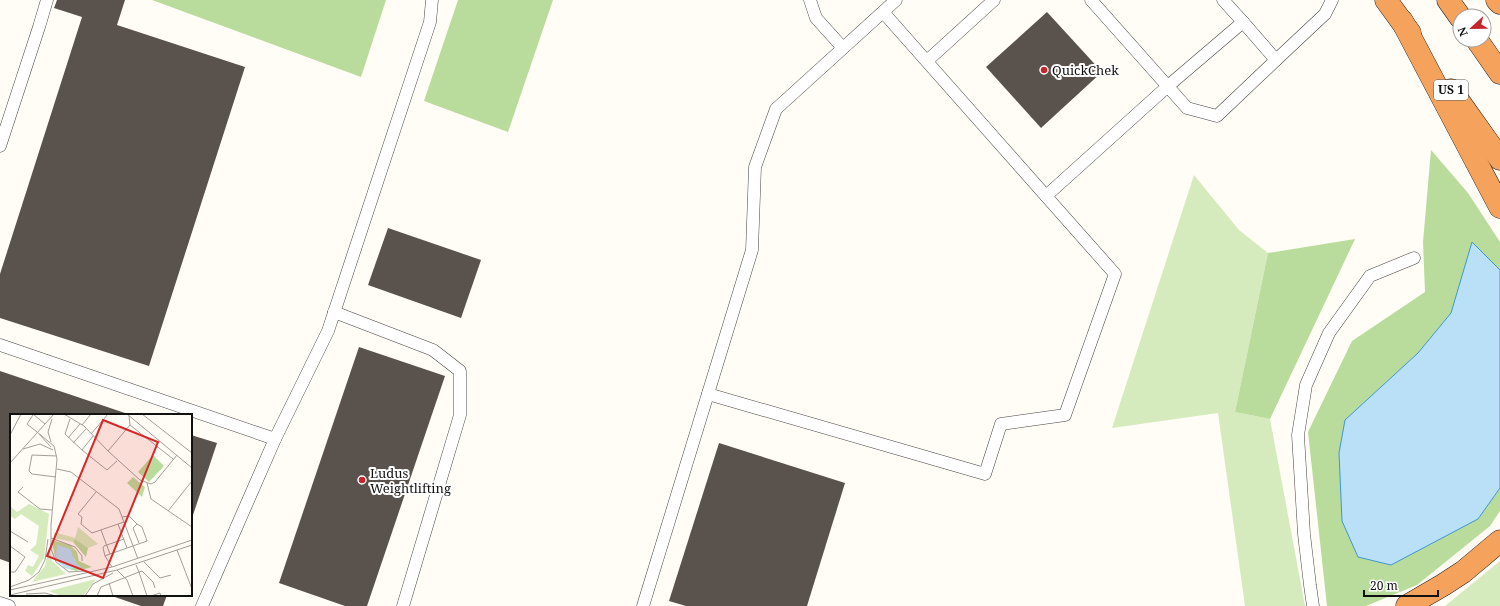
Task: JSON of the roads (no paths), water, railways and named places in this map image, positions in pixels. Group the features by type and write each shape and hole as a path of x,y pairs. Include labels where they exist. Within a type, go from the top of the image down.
{"highway":[{"name":"US 1","path":"1386,0 1500,159"},
{"path":"1497,0 1500,3"},
{"path":"1402,22 1500,207"},
{"path":"1483,48 1500,73"},
{"path":"1407,606 1463,572 1500,541"}],"lane":[{"path":"0,146 47,0"},
{"path":"202,606 275,438 328,331 430,22 432,0"},
{"path":"810,0 816,18 843,48"},
{"path":"643,606 752,250 755,167 776,109 896,0"},
{"path":"927,61 994,0"},
{"path":"1091,0 1187,108 1217,116 1325,14 1332,0"},
{"path":"1223,0 1276,60"},
{"path":"708,394 985,474 1001,424 1065,415 1115,274 883,12"},
{"path":"1046,196 1168,86 1243,22"},
{"path":"1314,606 1310,586 1304,534 1298,435 1306,385 1329,333 1370,276 1414,258"},
{"path":"334,312 433,350 460,371 460,415 403,606"},
{"path":"0,345 275,438"},
{"path":"0,603 9,606"}],"water":[{"path":"1472,242 1500,270 1500,488 1478,519 1391,565 1358,557 1342,521 1339,453 1345,420 1418,353 1451,313"}],"place":[{"name":"QuickChek","path":"1044,70"},
{"name":"Ludus Weightlifting","path":"362,480"}]}
